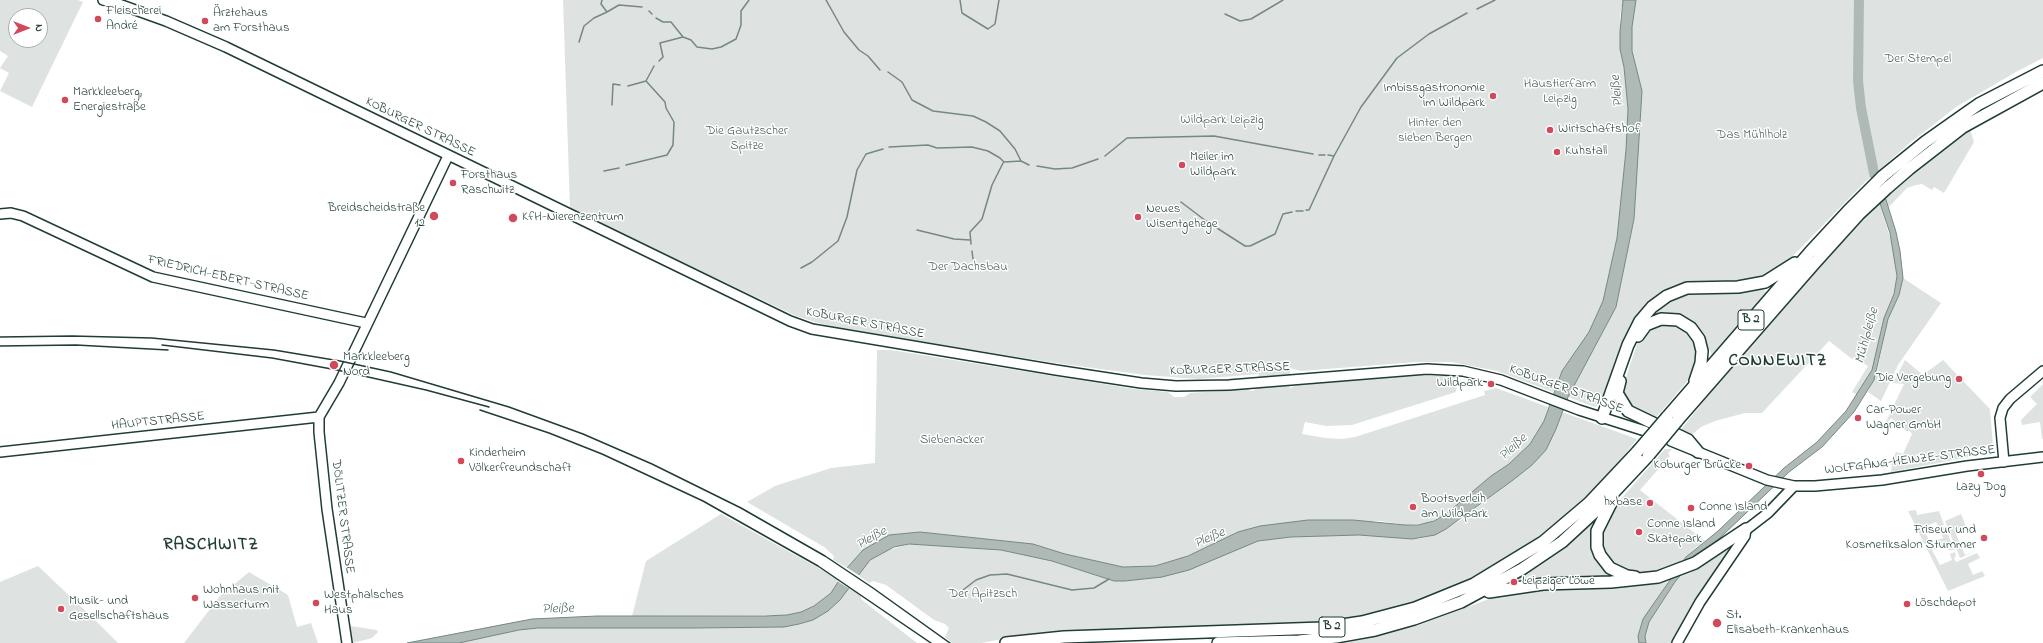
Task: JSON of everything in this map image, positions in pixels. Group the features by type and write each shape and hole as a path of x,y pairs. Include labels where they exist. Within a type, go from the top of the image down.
{"highway":[{"name":"B 2","path":"1006,643 1064,637 1322,628 1362,622 1415,608 1474,584 1543,542 1584,508 1677,422 1814,264 1887,188 1963,127 2043,71"},
{"name":"B 2","path":"1218,643 1300,641 1336,637 1375,630 1414,619 1476,595 1522,569 1562,542 1589,519 1620,487 1667,417 1810,252 1883,176 1938,132 1979,104 2023,86 2043,83"},
{"path":"1605,419 1628,345 1640,321 1652,307 1667,296 1687,288 1738,287 1765,282 1810,252"},
{"path":"1605,419 1640,332 1652,321 1665,318 1685,323 1696,333 1701,343 1701,363 1692,388"},
{"path":"1617,392 1628,411 1688,440 1698,452"},
{"path":"1620,487 1599,525 1596,539 1597,547 1605,562 1618,573 1627,576 1651,578"},
{"path":"1476,595 1543,584 1611,582 1651,578 1695,563 1746,529"}],"main road":[{"name":"KOBURGER STRASSE","path":"103,0 114,1 166,21 226,47 790,321 812,329 1141,383 1190,386 1297,380 1403,371 1451,370 1494,378 1579,410 1645,431"},
{"path":"319,417 339,383 366,323 448,156"},
{"name":"FRIEDRICH-EBERT-STRASSE","path":"0,214 11,213 23,216 153,277 366,323"},
{"path":"2004,462 2000,418 2003,408 2010,399 2043,371"},
{"name":"HAUPTSTRASSE","path":"0,452 319,417"},
{"name":"DÖLITZER STRASSE","path":"319,417 319,432 333,554 347,640"},
{"path":"298,419 309,423 319,432"},
{"path":"1671,440 1698,452"},
{"name":"WOLFGANG-HEINZE-STRASSE","path":"1698,452 1770,481 1794,486 1815,486 1893,479 2043,457"},
{"path":"1677,643 1690,618 1731,554 1737,540 1746,529 1768,513 1794,486"}],"green space":[{"path":"0,0 78,0 83,2 32,107 0,91 9,73 0,68 8,56 0,51"},
{"path":"563,0 1623,0 1620,16 1620,49 1624,67 1628,109 1626,150 1617,238 1603,301 1589,332 1562,371 1553,392 1497,371 1452,362 1417,362 1301,371 1290,368 1290,388 1296,385 1417,375 1451,376 1458,378 1456,392 1352,425 1326,426 1305,422 1302,434 1325,438 1342,439 1355,437 1485,395 1484,391 1496,388 1548,407 1544,421 1530,444 1509,464 1491,476 1446,514 1428,523 1405,525 1380,521 1238,532 1188,556 1155,566 1123,567 1065,554 1033,544 920,532 889,535 863,550 847,568 833,560 834,556 824,547 747,502 775,486 831,468 875,463 877,350 891,350 1135,389 1168,392 1174,397 1184,397 1190,393 1250,389 1249,391 1254,391 1259,374 1198,379 1145,375 1056,363 835,328 796,316 570,209"},
{"name":"Das Mühlholz","path":"1636,0 2043,0 2043,58 1956,107 1911,142 1864,183 1792,257 1777,269 1750,281 1673,289 1629,333 1599,405 1595,407 1568,397 1616,307 1634,219 1642,91 1632,51 1632,27"},
{"path":"1970,129 1974,142 1944,193 1934,187 1932,190 1922,184 1916,185 1907,188 1889,207 1885,197 1941,149"},
{"path":"1879,202 1895,253 1897,285 1884,318 1872,370 1857,395 1852,392 1868,366 1854,357 1852,359 1829,341 1762,413 1745,413 1715,421 1701,427 1689,437 1680,431 1747,346 1824,260"},
{"path":"1903,278 1941,303 1898,365 1881,401 1868,392 1877,372 1888,319 1899,295"},
{"path":"1759,288 1769,293 1713,358 1706,342 1692,322 1683,316 1673,314 1654,315 1662,303 1684,292"},
{"path":"1656,323 1685,326 1699,346 1696,371 1654,420 1631,408 1623,395 1622,389 1637,344 1641,337"},
{"path":"1905,360 1923,375 1943,360 1990,409 1993,447 1990,453 1891,472 1892,465 1890,464 1896,452 1903,454 1912,434 1910,431 1906,431 1891,418 1887,423 1886,422 1904,384 1893,383"},
{"path":"2043,384 2042,439 2040,422 2022,425 2021,420 2037,404 2030,397"},
{"name":"Der Apitzsch","path":"1562,412 1637,439 1604,481 1582,503 1558,526 1525,549 1465,583 1428,598 1373,614 1316,623 1035,633 981,643 952,643 945,637 949,628 945,624 934,620 886,585 873,581 869,583 858,575 870,560 883,552 909,544 1001,550 1052,561 1114,581 1125,581 1258,541 1291,537 1359,535 1412,539 1435,535 1461,520 1532,465 1556,429"},
{"path":"1665,449 1672,449 1668,453 1670,456 1640,490 1705,541 1694,549 1680,564 1658,572 1637,574 1621,571 1604,556 1601,533 1613,508"},
{"path":"1916,510 1917,515 1939,511 1944,525 1939,527 1936,522 1924,527 1930,543 1943,538 1940,530 1945,526 1954,550 1948,550 1945,544 1932,550 1940,565 1952,560 1950,554 1955,552 1956,556 1954,558 1956,562 1977,553 1980,558 1968,564 1973,575 1982,571 1985,576 1948,591 1908,511"},
{"path":"1601,513 1593,542 1619,577 1507,585"},
{"path":"721,514 840,581 831,593 814,606 801,612 787,615 632,616 646,561"},
{"path":"1961,514 1967,529 1956,534 1965,555 1976,551 1960,558 1945,521"},
{"path":"1732,545 1691,607 1671,643 1646,643 1645,636 1649,622 1681,574"},
{"path":"38,566 118,643 0,643 0,582"},
{"path":"249,572 288,595 297,627 311,623 318,643 184,643 220,596"},
{"path":"1670,578 1640,627 1639,643 1318,643 1369,636 1419,625 1497,596 1530,590"},
{"path":"849,587 861,595 861,599 917,643 459,643 519,630 538,628 693,628 799,624 813,620 828,611 840,600"},
{"path":"350,626 377,630 378,632 372,638 353,643"}],"shaded area":[{"path":"1623,0 1636,0 1632,27 1632,51 1642,91 1634,219 1616,307 1568,397 1546,450 1532,465 1513,480 1446,529 1435,535 1412,539 1359,535 1291,537 1258,541 1189,570 1162,577 1125,581 1114,581 1052,561 1001,550 909,544 894,547 870,560 840,600 828,611 813,620 784,627 538,628 519,630 459,643 407,643 532,619 597,616 765,616 787,615 801,612 814,606 831,593 847,568 863,550 889,535 920,532 1033,544 1065,554 1123,567 1155,566 1188,556 1238,532 1260,526 1308,520 1353,520 1405,525 1418,525 1434,521 1446,514 1491,476 1509,464 1530,444 1544,421 1562,371 1589,332 1603,301 1617,238 1626,150 1628,109 1624,67 1620,49"},
{"path":"1873,158 1896,232 1903,278 1899,295 1888,319 1874,380 1854,412 1822,447 1789,472 1722,536 1691,562 1675,582 1649,622 1645,636 1646,643 1639,643 1638,636 1643,619 1686,557 1718,531 1784,468 1817,442 1846,411 1872,370 1884,318 1894,294 1897,276 1890,233 1870,174"}],"pier":[{"path":"846,567 860,576 850,589 837,581"}],"waterway":[{"path":"602,0 601,4 607,12 619,5 642,7"},
{"path":"656,18 663,22 671,22 683,37 691,40 697,47 712,49 721,47 736,39 741,25 741,11 749,0"},
{"path":"826,0 844,32 859,50 868,56 880,70"},
{"path":"960,0 962,13 988,29 995,24 999,0"},
{"path":"1225,14 1240,21 1251,19 1283,0"},
{"path":"1477,9 1495,0"},
{"name":"Mühlpleiße","path":"1859,0 1858,81 1861,108 1874,173"},
{"path":"649,11 652,14"},
{"path":"579,42 584,26 594,18 607,12"},
{"path":"1306,210 1309,210 1334,156 1361,107 1397,58 1429,34 1467,13"},
{"path":"659,61 663,57 660,43 683,37"},
{"path":"626,165 667,155 673,145 674,122 666,108 665,102 646,81 654,66"},
{"path":"888,72 902,82 912,100 933,111 973,116 1000,131 1015,149 1021,161 1029,165"},
{"path":"628,86 646,81"},
{"path":"612,105 613,84 620,85"},
{"path":"1105,156 1127,138 1214,136 1313,154"},
{"path":"889,147 928,145 937,148 972,147 988,151 1004,162 1021,161"},
{"path":"801,268 812,262 838,241 847,217 857,170 866,154 883,149"},
{"path":"1319,155 1325,155"},
{"path":"1328,155 1334,156"},
{"path":"1037,166 1055,169 1072,168 1098,159"},
{"path":"971,244 970,232 982,219 992,185 1003,163"},
{"path":"604,171 619,168"},
{"path":"1181,202 1206,221 1245,246 1250,246 1275,234 1283,214 1292,212"},
{"path":"1296,211 1303,211"},
{"path":"917,230 954,239 970,240"},
{"path":"972,251 973,259"},
{"path":"959,593 976,580 990,575 1007,574 1072,590 1094,588 1109,579"}],"railway":[{"path":"0,337 72,336 152,338 274,350 340,361 391,372 509,407 583,434 652,464 741,508 825,556 950,643"},
{"path":"0,346 76,345 168,350"},
{"path":"162,345 272,358 337,370 426,390 489,407"},
{"path":"480,410 549,433 602,454 703,501 818,566 931,643"}],"place":[{"name":"Fleischerei André","path":"98,19"},
{"name":"Ärztehaus am Forsthaus","path":"205,21"},
{"name":"Imbissgastronomie im Wildpark","path":"1493,96"},
{"name":"Markkleeberg, Energiestraße","path":"65,100"},
{"name":"Wirtschaftshof","path":"1550,130"},
{"name":"Kuhstall","path":"1557,152"},
{"name":"Meiler im Wildpark","path":"1182,165"},
{"name":"Forsthaus Raschwitz","path":"453,183"},
{"name":"Breidscheidstraße 12","path":"434,216"},
{"name":"Neues Wisentgehege","path":"1138,217"},
{"name":"KfH-Nierenzentrum","path":"513,218"},
{"name":"Markkleeberg Nord","path":"334,365"},
{"name":"Die Vergebung","path":"1959,379"},
{"name":"Wildpark","path":"1491,384"},
{"name":"Car-Power Wagner GmbH","path":"1858,418"},
{"name":"Kinderheim Völkerfreundschaft","path":"461,461"},
{"name":"Koburger Brücke","path":"1749,466"},
{"name":"Lazy Dog","path":"1981,474"},
{"name":"hxbase","path":"1650,503"},
{"name":"Bootsverleih am Wildpark","path":"1413,507"},
{"name":"Conne Island","path":"1691,508"},
{"name":"Conne Island Skatepark","path":"1639,532"},
{"name":"Friseur und Kosmetiksalon Stummer","path":"1984,538"},
{"name":"Leipziger Löwe","path":"1514,582"},
{"name":"Wohnhaus mit Wasserturm","path":"195,598"},
{"name":"Westphalsches Haus","path":"316,603"},
{"name":"Löschdepot","path":"1907,604"},
{"name":"Musik- und Gesellschaftshaus","path":"61,609"},
{"name":"St. Elisabeth-Krankenhaus","path":"1717,623"}],"district":[{"name":"CONNEWITZ","path":"1778,362"},
{"name":"RASCHWITZ","path":"211,546"}],"park label":[{"name":"Der Stempel","path":"1918,60"},
{"name":"Haustierfarm Leipzig","path":"1560,92"},
{"name":"Wildpark Leipzig","path":"1222,121"},
{"name":"Hinter den sieben Bergen","path":"1435,132"},
{"name":"Die Gautzscher Spitze","path":"747,140"},
{"name":"Der Dachsbau","path":"968,268"},
{"name":"Siebenacker","path":"952,441"}],"water label":[{"name":"Pleiße","path":"1618,91"},
{"name":"Pleiße","path":"1514,448"},
{"name":"Pleiße","path":"872,539"},
{"name":"Pleiße","path":"1210,539"},
{"name":"Pleiße","path":"558,610"}]}
